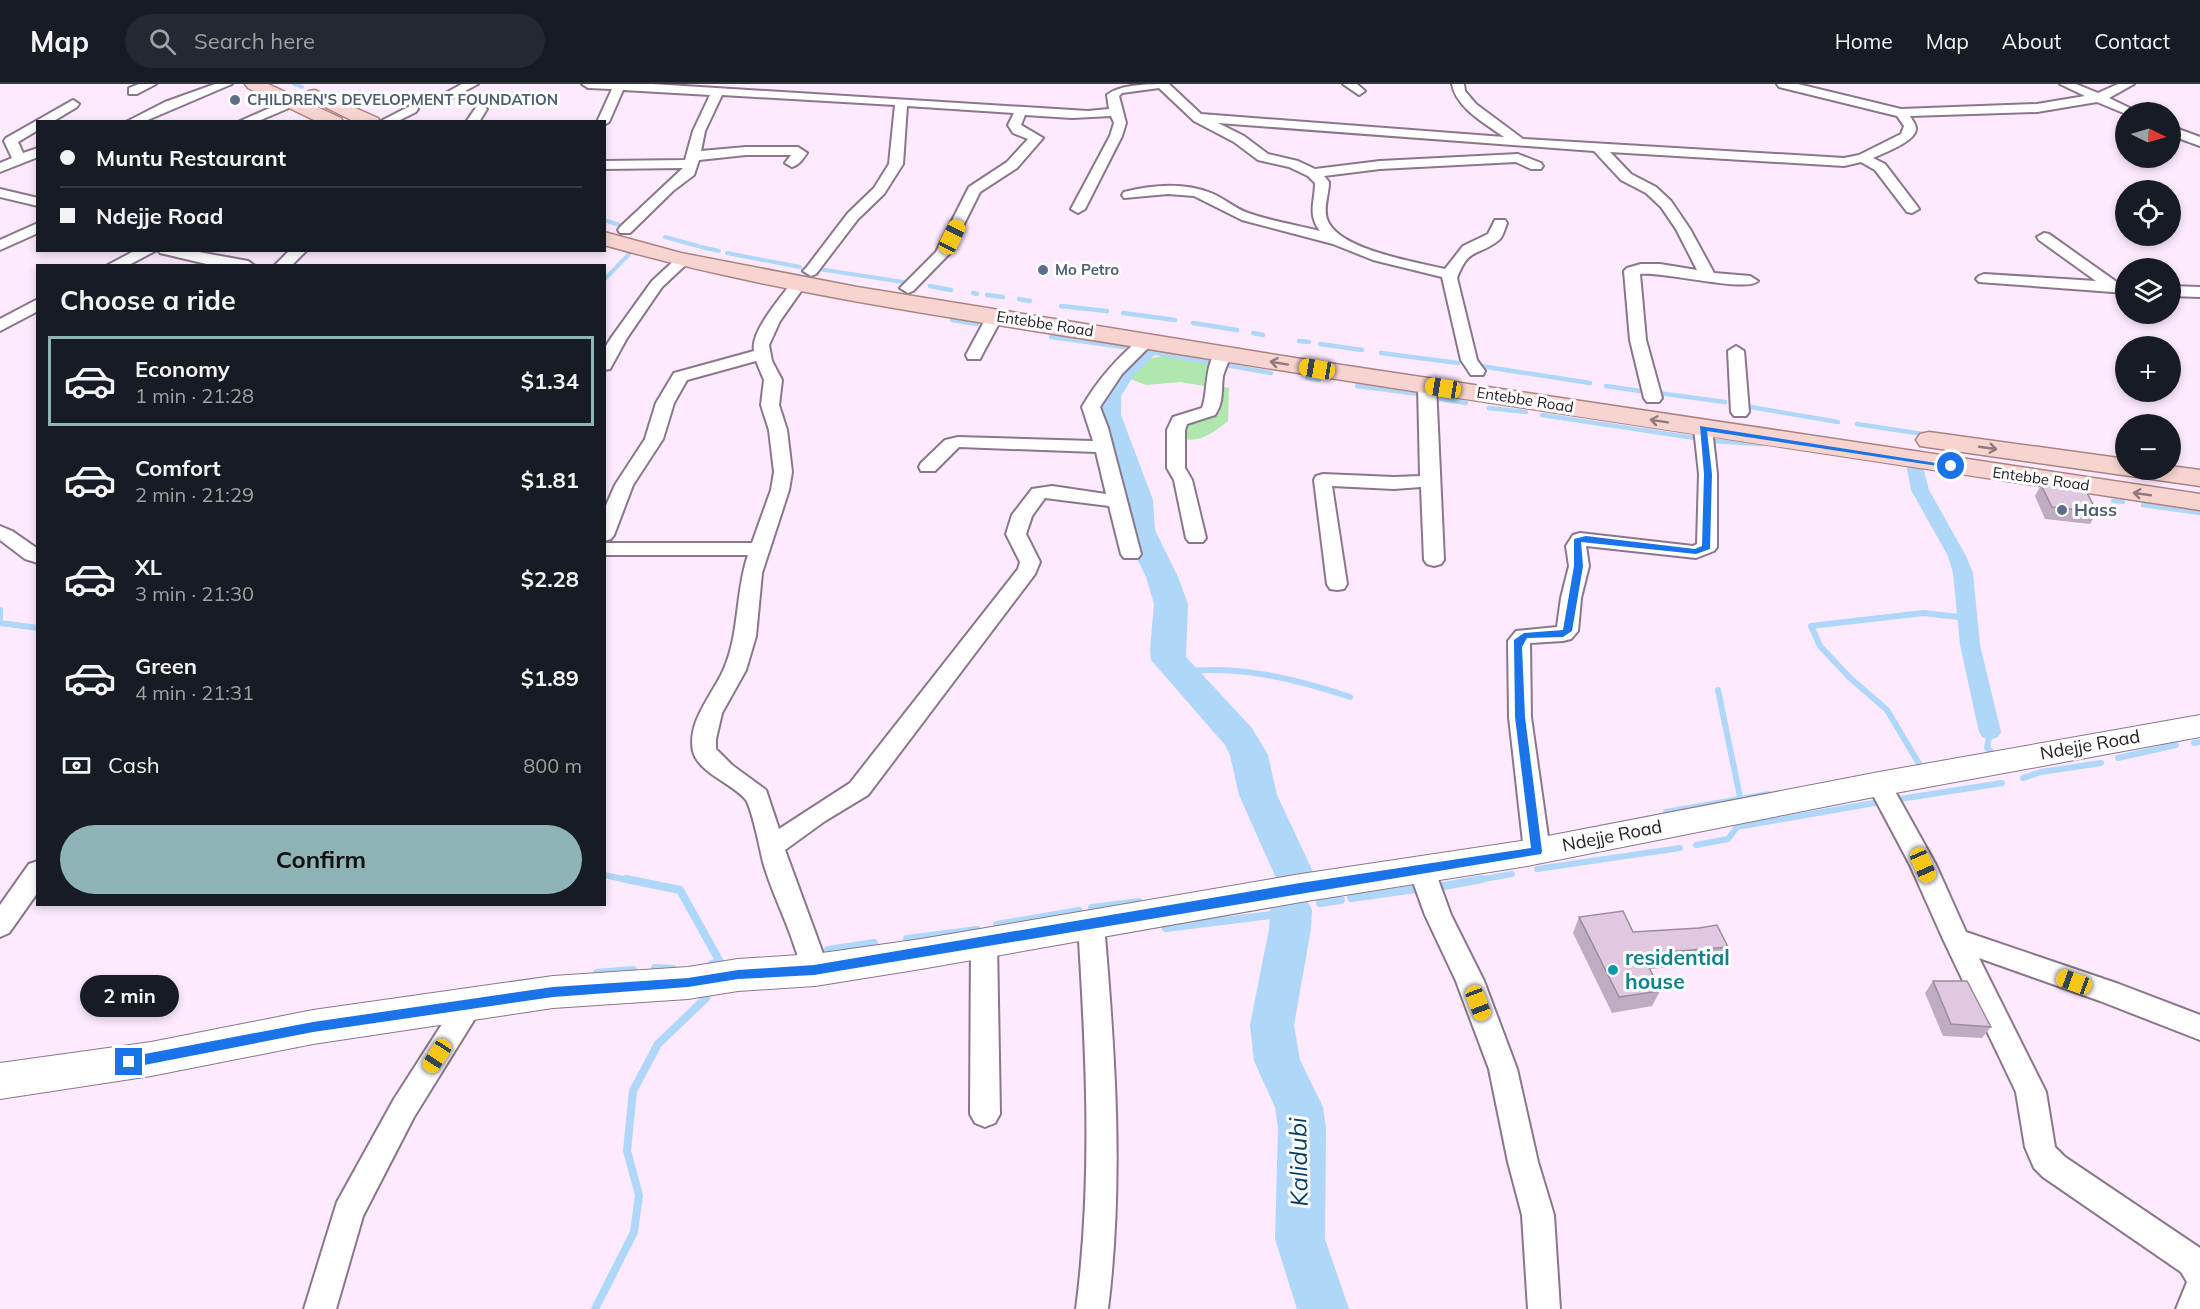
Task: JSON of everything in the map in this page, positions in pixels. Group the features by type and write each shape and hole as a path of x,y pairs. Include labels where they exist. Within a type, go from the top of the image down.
{"main road":[{"path":"254,84 292,93 366,120"},
{"path":"292,93 331,120"},
{"name":"Entebbe Road","path":"611,230 668,242 805,278 995,316 1224,353 1371,367 1477,371 1740,412 2115,465"},
{"name":"Entebbe Road","path":"611,230 683,260 805,278 908,288 1371,367 1427,385 2200,502"},
{"path":"2181,475 2200,478"}],"street":[{"path":"133,91 150,84"},
{"path":"150,117 226,84"},
{"path":"448,95 472,84"},
{"path":"588,84 901,104 994,107 1021,111 1116,112"},
{"path":"738,94 759,84"},
{"path":"824,98 839,84"},
{"path":"1078,208 1116,136 1120,123 1113,95 1114,87 1162,84 1186,110 1239,139 1263,158 1293,164 1313,173 1322,182 1323,191 1317,205 1322,225 1336,240"},
{"path":"1458,84 1460,95 1468,105 1518,141"},
{"path":"1783,84 1901,113 2037,108 2098,98 2128,84"},
{"path":"2066,84 2115,105"},
{"path":"604,120 619,86"},
{"path":"247,120 292,93"},
{"path":"611,230 689,172 699,131 717,93"},
{"path":"45,120 73,104"},
{"path":"814,970 809,948 779,873 757,796 724,771 705,752 704,739 711,713 735,670 745,636 752,573 780,490 783,472 778,430 770,405 773,380 761,345 766,334 805,278 853,216 879,192 896,164 901,104"},
{"path":"389,120 412,109"},
{"path":"473,120 481,109"},
{"path":"908,288 942,254 974,190 1012,165 1036,138 1018,130 1014,125 1021,111"},
{"path":"1198,118 1598,148 1853,162 1906,137 1910,132 1910,126 1901,113"},
{"path":"19,158 11,141 36,125"},
{"path":"746,151 757,133"},
{"path":"2181,134 2200,142"},
{"path":"1598,148 1618,171 1651,190 1666,204 1683,229 1708,277"},
{"path":"606,165 692,160 746,151 800,153 792,163"},
{"path":"0,168 36,153"},
{"path":"1313,173 1380,165 1518,158 1536,166"},
{"path":"1863,158 1880,167 1912,209"},
{"path":"1129,195 1151,191 1195,192 1245,217 1336,240 1362,251 1450,275"},
{"path":"0,193 36,202"},
{"path":"1477,371 1469,360 1449,285 1450,275 1454,265 1468,249 1494,237 1500,223"},
{"path":"0,246 36,228"},
{"path":"2044,237 2115,285"},
{"path":"118,264 146,252"},
{"path":"173,252 221,264"},
{"path":"283,264 298,252"},
{"path":"606,361 619,338 657,284 683,260"},
{"path":"1653,398 1638,340 1632,271 1664,269 1708,277 1750,281"},
{"path":"1984,279 2115,288"},
{"path":"2181,291 2200,292"},
{"path":"0,326 36,305"},
{"path":"974,355 995,316"},
{"path":"1131,554 1103,443 1091,407 1099,392 1122,363 1148,340"},
{"path":"1736,351 1740,412"},
{"path":"1196,538 1191,508 1183,480 1176,468 1176,430 1179,421 1209,411 1214,400 1215,375 1224,353"},
{"path":"606,530 624,485 654,439 665,403 680,377 763,354"},
{"path":"1427,385 1429,481 1434,560"},
{"path":"1537,851 1520,717 1519,640 1524,636 1563,634 1567,631 1578,566 1576,546 1580,539 1696,552 1707,547 1708,474 1702,428"},
{"path":"928,466 951,444 958,441 1095,447 1103,443"},
{"path":"1337,584 1323,480 1394,483 1429,481"},
{"path":"773,846 816,814 859,789 930,695 982,633 1028,570 1030,562 1016,534 1022,515 1040,493 1052,492 1118,502"},
{"path":"0,532 9,536 24,552 36,557"},
{"path":"606,549 759,549"},
{"name":"Ndejje Road","path":"470,1004 553,992 814,970 984,943 1421,868 1537,851 1879,784 2200,726"},
{"path":"1879,784 1923,865 1956,939 2031,1092 2040,1147 2045,1158 2054,1167 2192,1260 2200,1274"},
{"path":"1421,868 1438,915 1470,981 1503,1069 1523,1162 1538,1215 1544,1309"},
{"path":"0,926 36,874"},
{"path":"1091,924 1098,1022 1103,1189 1092,1309"},
{"path":"1956,939 2150,1007 2200,1028"},
{"path":"984,943 985,1114"},
{"path":"0,1081 151,1059 313,1027 470,1004"},
{"path":"320,1309 348,1212 404,1108 470,1004"},
{"path":"2192,1309 2200,1288"}],"green space":[{"path":"1185,350 1226,358 1210,387 1180,382 1146,385 1125,377 1128,369 1145,360"},
{"path":"1224,387 1229,388 1228,421 1200,438 1193,440 1180,438 1185,422 1210,413"}],"building":[{"path":"2041,485 2085,489 2097,512 2052,507"},
{"path":"1623,911 1633,932 1717,925 1728,947 1643,954 1660,991 1619,997 1579,917"},
{"path":"1933,981 1967,981 1991,1027 1951,1024"}],"waterway":[{"path":"294,84 302,87"},
{"path":"606,221 620,225"},
{"path":"665,237 698,246"},
{"path":"701,247 719,251"},
{"path":"727,253 800,267"},
{"path":"606,278 629,254"},
{"path":"812,268 903,282"},
{"path":"935,287 930,286 951,290"},
{"path":"973,293 977,294"},
{"path":"987,295 1003,297"},
{"path":"1019,299 1030,301"},
{"path":"1061,306 1107,311"},
{"path":"1123,313 1175,320"},
{"path":"952,320 977,324"},
{"path":"1193,323 1237,330"},
{"path":"1253,333 1263,335"},
{"path":"1051,337 1124,347"},
{"path":"1299,341 1309,342"},
{"path":"1320,344 1362,350"},
{"path":"1146,351 1213,363"},
{"path":"1146,351 1124,370 1107,396 1107,415 1138,500 1139,530 1162,577 1171,604 1167,649 1169,660 1239,737 1249,755 1258,795 1296,878"},
{"path":"1381,353 1458,363"},
{"path":"1226,365 1271,373"},
{"path":"1480,366 1590,383"},
{"path":"1307,378 1319,380"},
{"path":"1357,386 1419,394"},
{"path":"1606,386 1640,391"},
{"path":"1658,393 1725,402"},
{"path":"1441,399 1466,403"},
{"path":"1745,406 1838,422"},
{"path":"1489,408 1526,412"},
{"path":"1542,415 1695,438"},
{"path":"1857,424 1929,435"},
{"path":"1712,441 1762,444"},
{"path":"1915,464 1920,490 1957,556 1963,573 1970,645 1990,732"},
{"path":"2113,501 2123,502"},
{"path":"2143,505 2200,513"},
{"path":"0,610 0,618"},
{"path":"1918,767 1921,767 1887,710 1849,677 1820,646 1811,626 1923,613 1968,618"},
{"path":"0,623 36,628"},
{"path":"1179,672 1223,670 1266,675 1308,684 1350,697"},
{"path":"1718,690 1740,797"},
{"path":"1990,732 1987,748 1996,756"},
{"path":"2194,743 2200,742"},
{"path":"2118,758 2176,745"},
{"path":"2023,778 2041,772 2101,763"},
{"path":"1900,799 2002,783"},
{"path":"1666,812 1769,794"},
{"path":"1696,845 1728,839 1737,827 1880,802"},
{"path":"1537,869 1680,848"},
{"path":"1473,881 1512,874"},
{"path":"606,875 633,881"},
{"path":"626,879 680,890 720,962 712,964"},
{"path":"1438,887 1482,879"},
{"path":"1351,898 1416,889"},
{"path":"1320,903 1341,900"},
{"path":"1092,908 1139,902"},
{"name":"Kalidubi","path":"1291,910 1290,929 1272,1025 1277,1061 1299,1107 1302,1129 1300,1239 1323,1309"},
{"path":"997,925 1079,911"},
{"path":"1166,928 1271,915"},
{"path":"907,939 977,930"},
{"path":"828,950 874,943"},
{"path":"655,968 673,969"},
{"path":"597,973 633,970"},
{"path":"595,1309 634,1232 639,1195 627,1151 633,1091 658,1044 706,998"}],"place":[{"name":"CHILDREN'S DEVELOPMENT FOUNDATION","path":"235,100"},
{"name":"Mo Petro","path":"1043,270"},
{"name":"Hass","path":"2062,510"},
{"name":"residential house","path":"1613,970"}],"route":[{"path":"129,1062 313,1027 553,992 814,970 1421,868 1537,851 1520,717 1518,647 1519,640 1524,636 1563,634 1567,631 1578,566 1577,541 1586,539 1696,552 1707,547 1708,474 1702,428 1951,466"}]}
